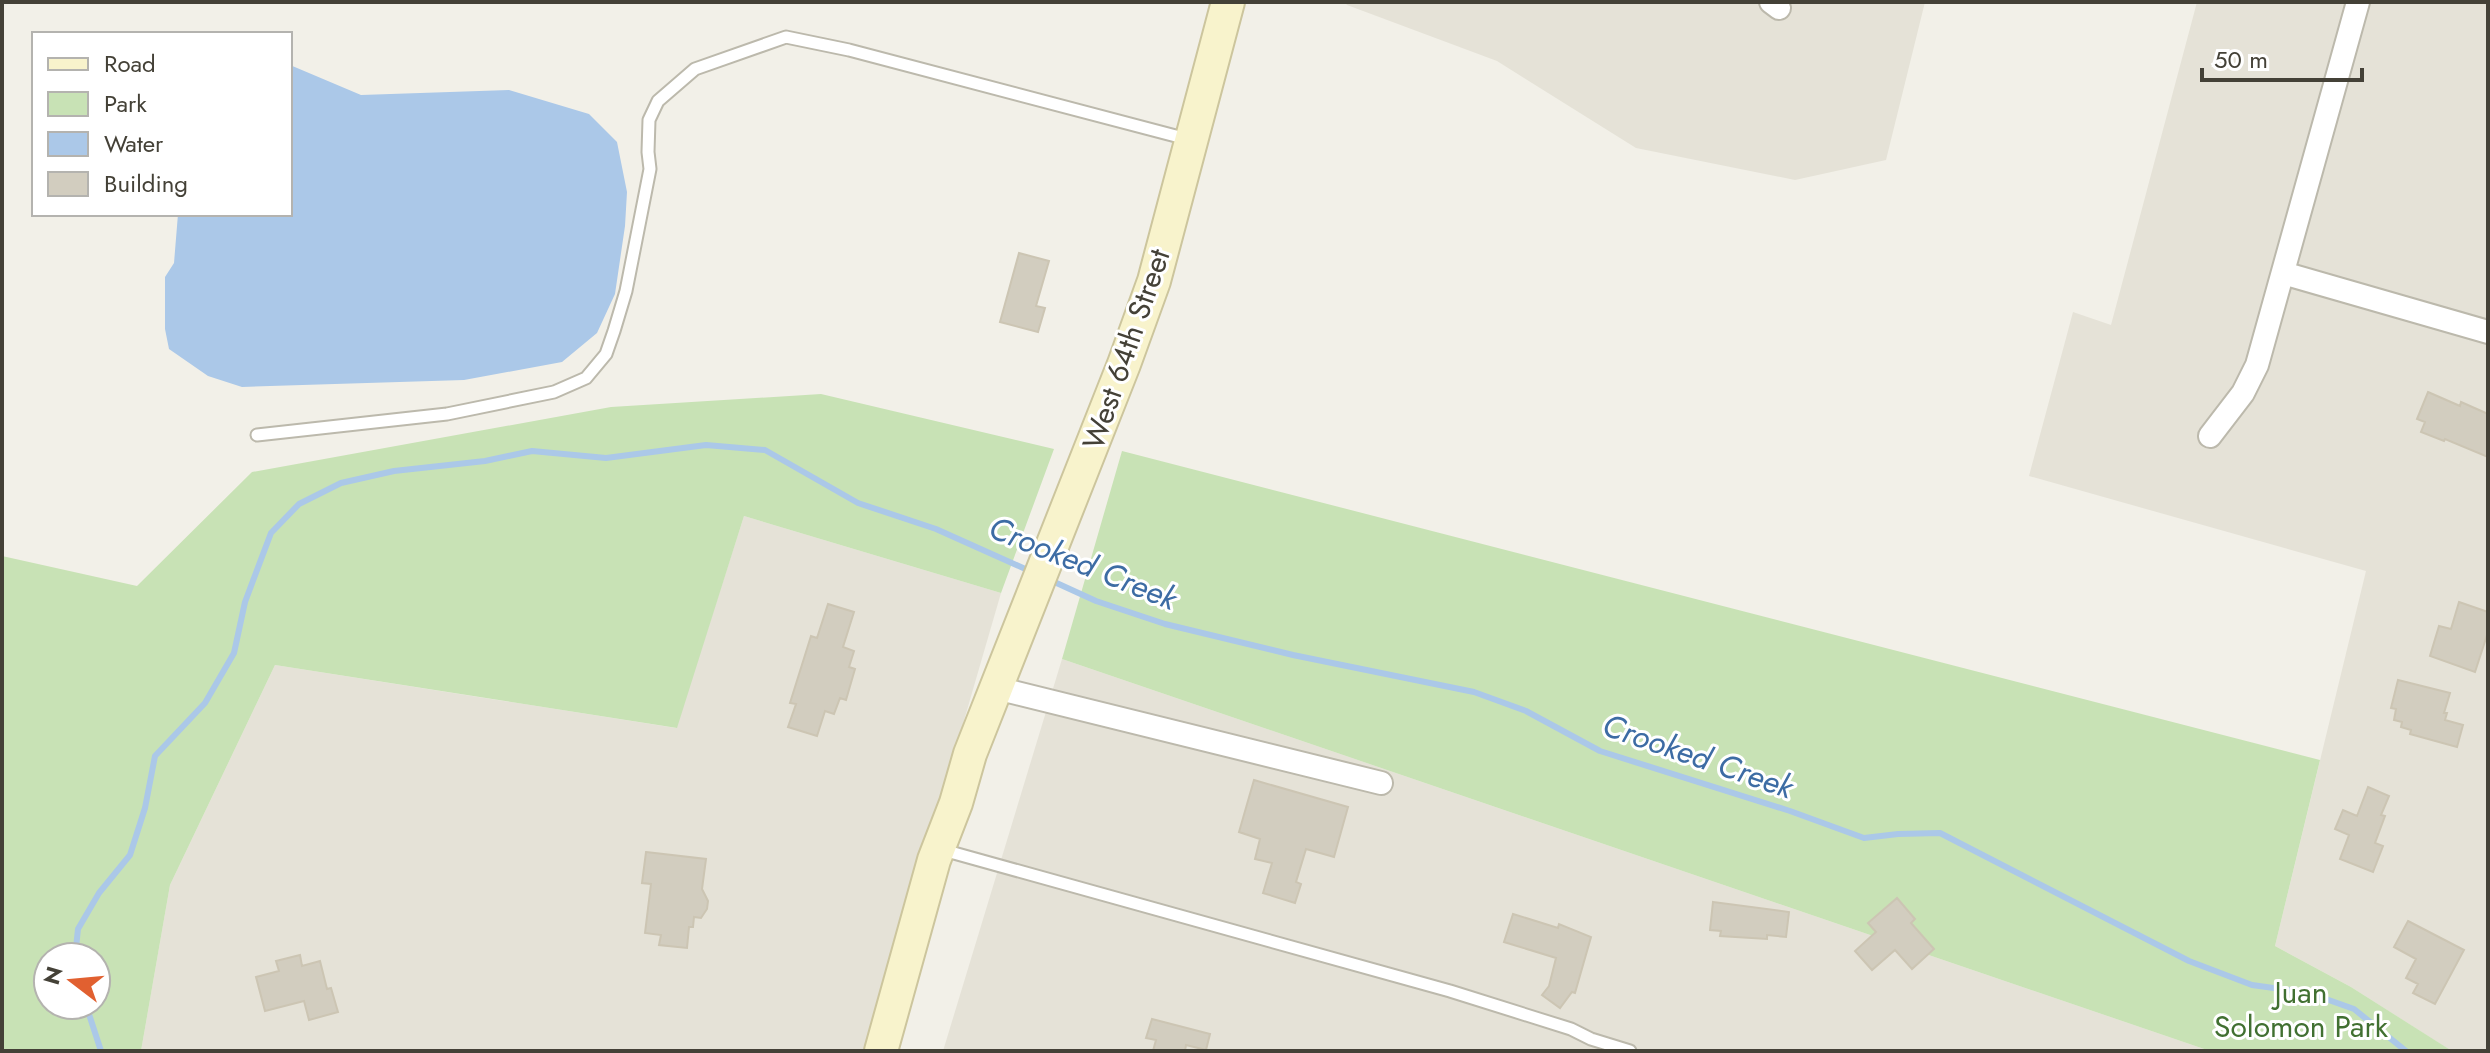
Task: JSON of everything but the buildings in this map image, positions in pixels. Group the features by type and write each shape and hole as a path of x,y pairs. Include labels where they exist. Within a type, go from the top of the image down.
{"street":[{"name":"West 64th Street","path":"881,1051 938,849 970,754 1154,281 1228,2"},
{"path":"2210,436 2243,393 2257,365 2358,2"},
{"path":"2283,273 2488,332"},
{"path":"996,688 1381,783"}],"lane":[{"path":"257,435 447,414 554,392 586,378 606,354 626,291 650,169 649,120 658,101 695,69 786,37 849,50 1191,140"},
{"path":"938,849 1450,991 1630,1051"}],"shaded area":[{"path":"1345,2 1925,2 1886,160 1795,180 1636,148 1497,61"},
{"path":"2197,2 2488,2 2488,1051 2450,1050 2351,987 2275,946 2366,571 2029,476 2073,312 2111,325"},
{"path":"744,516 1001,593 868,1051 141,1051 170,885 275,665 676,728"},
{"path":"1062,659 2210,1051 943,1051"}],"green space":[{"path":"821,394 1054,449 1001,593 744,516 677,728 275,665 170,885 141,1051 2,1051 2,556 137,586 252,472 611,407"},
{"name":"Juan Solomon Park","path":"1122,451 2320,760 2275,946 2351,987 2452,1051 2210,1051 1062,659"}],"water":[{"path":"292,66 361,95 509,90 589,114 617,142 627,192 615,294 597,333 562,362 464,380 242,387 208,376 169,349 165,329 165,277 174,263 178,216 292,216"}],"waterway":[{"name":"Crooked Creek","path":"77,941 78,929 99,893 130,855 145,808 155,756 205,703 234,653 245,602 271,533 299,504 341,483 394,471 485,461 532,451 606,458 706,445 765,450 858,503 936,529 1032,572"},
{"name":"Crooked Creek","path":"1050,580 1096,601 1165,624 1293,655 1474,692 1526,711 1600,751 1790,811 1864,838 1940,833 2189,961 2252,985 2309,993 2354,1009 2406,1051"},
{"name":"Crooked Creek","path":"91,1021 101,1051"}]}
